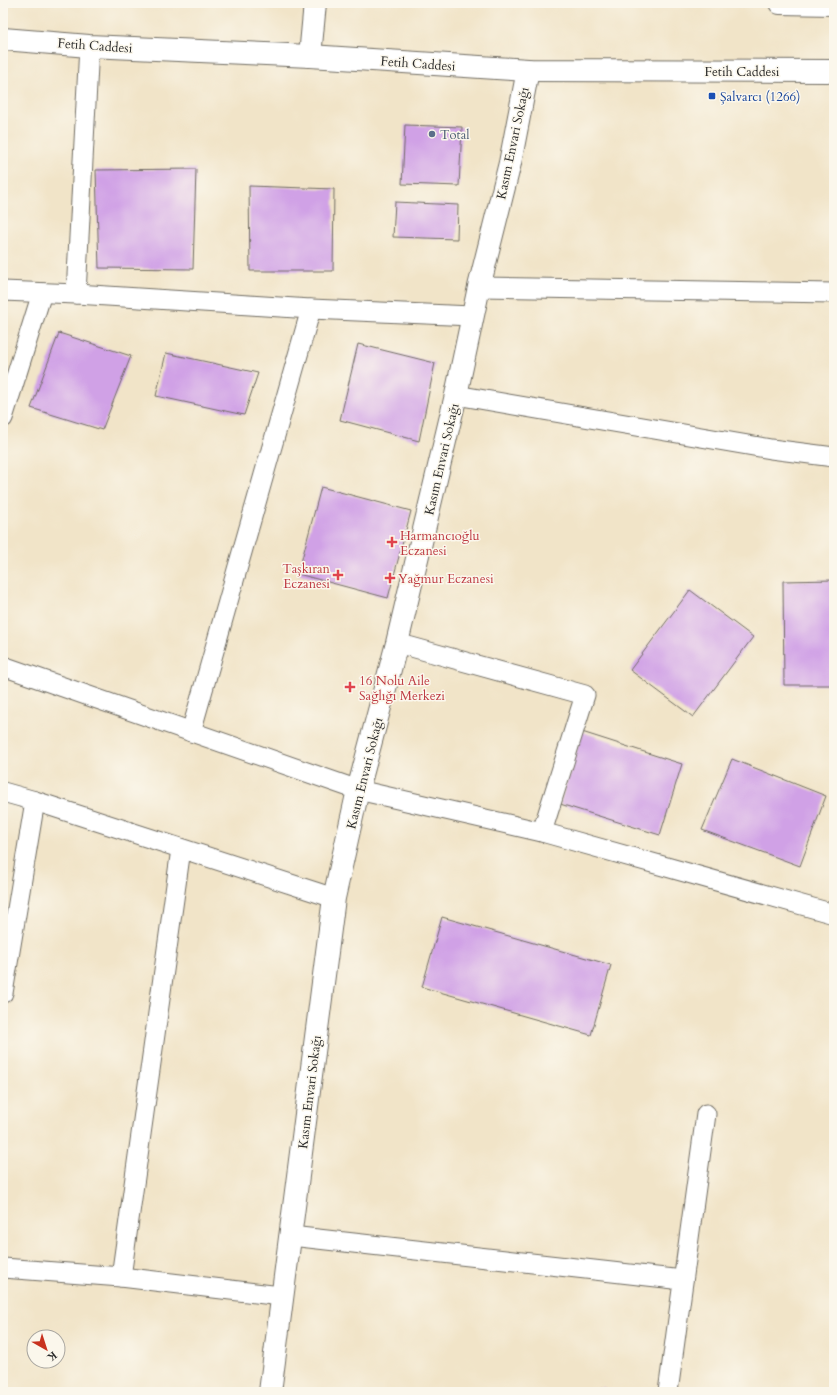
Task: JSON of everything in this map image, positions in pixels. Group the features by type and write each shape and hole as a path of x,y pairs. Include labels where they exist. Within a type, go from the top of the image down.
{"street":[{"path":"310,56 315,3"},
{"path":"780,3 834,4"},
{"name":"Fetih Caddesi","path":"3,39 89,46 310,56 528,70 834,72"},
{"path":"76,294 89,46"},
{"name":"Kasım Envari Sokağı","path":"270,1392 334,898 358,790 397,643 456,394 472,316 510,163 528,70"},
{"path":"479,288 834,293"},
{"path":"3,291 472,316"},
{"path":"3,418 42,293"},
{"path":"191,732 311,308"},
{"path":"456,394 763,447 834,457"},
{"path":"397,643 585,695 542,832"},
{"path":"3,666 358,790 542,832 834,914"},
{"path":"3,792 334,898"},
{"path":"3,993 34,801"},
{"path":"121,1277 181,849"},
{"path":"668,1392 706,1114"},
{"path":"291,1236 683,1280"},
{"path":"3,1268 121,1277 282,1296"}],"building":[{"path":"405,125 462,127 459,186 402,184"},
{"path":"196,169 193,269 99,268 96,170"},
{"path":"249,186 334,189 333,271 250,271"},
{"path":"395,202 458,205 457,239 393,237"},
{"path":"59,333 131,356 102,430 31,408"},
{"path":"358,344 435,363 419,441 340,420"},
{"path":"166,353 258,373 244,415 156,396"},
{"path":"321,487 411,511 388,598 298,574"},
{"path":"834,580 834,685 784,685 783,581"},
{"path":"690,590 753,637 693,717 630,670"},
{"path":"582,732 682,764 660,835 560,804"},
{"path":"732,759 826,796 800,866 702,830"},
{"path":"442,917 611,965 591,1035 422,987"},
{"path":"602,1387 613,1392 600,1392"}],"place":[{"name":"Şalvarcı (1266)","path":"712,96"},
{"name":"Total","path":"432,134"},
{"name":"Harmancıoğlu Eczanesi","path":"392,542"},
{"name":"Taşkıran Eczanesi","path":"338,575"},
{"name":"Yağmur Eczanesi","path":"390,578"},
{"name":"16 Nolu Aile Sağlığı Merkezi","path":"350,687"}]}
